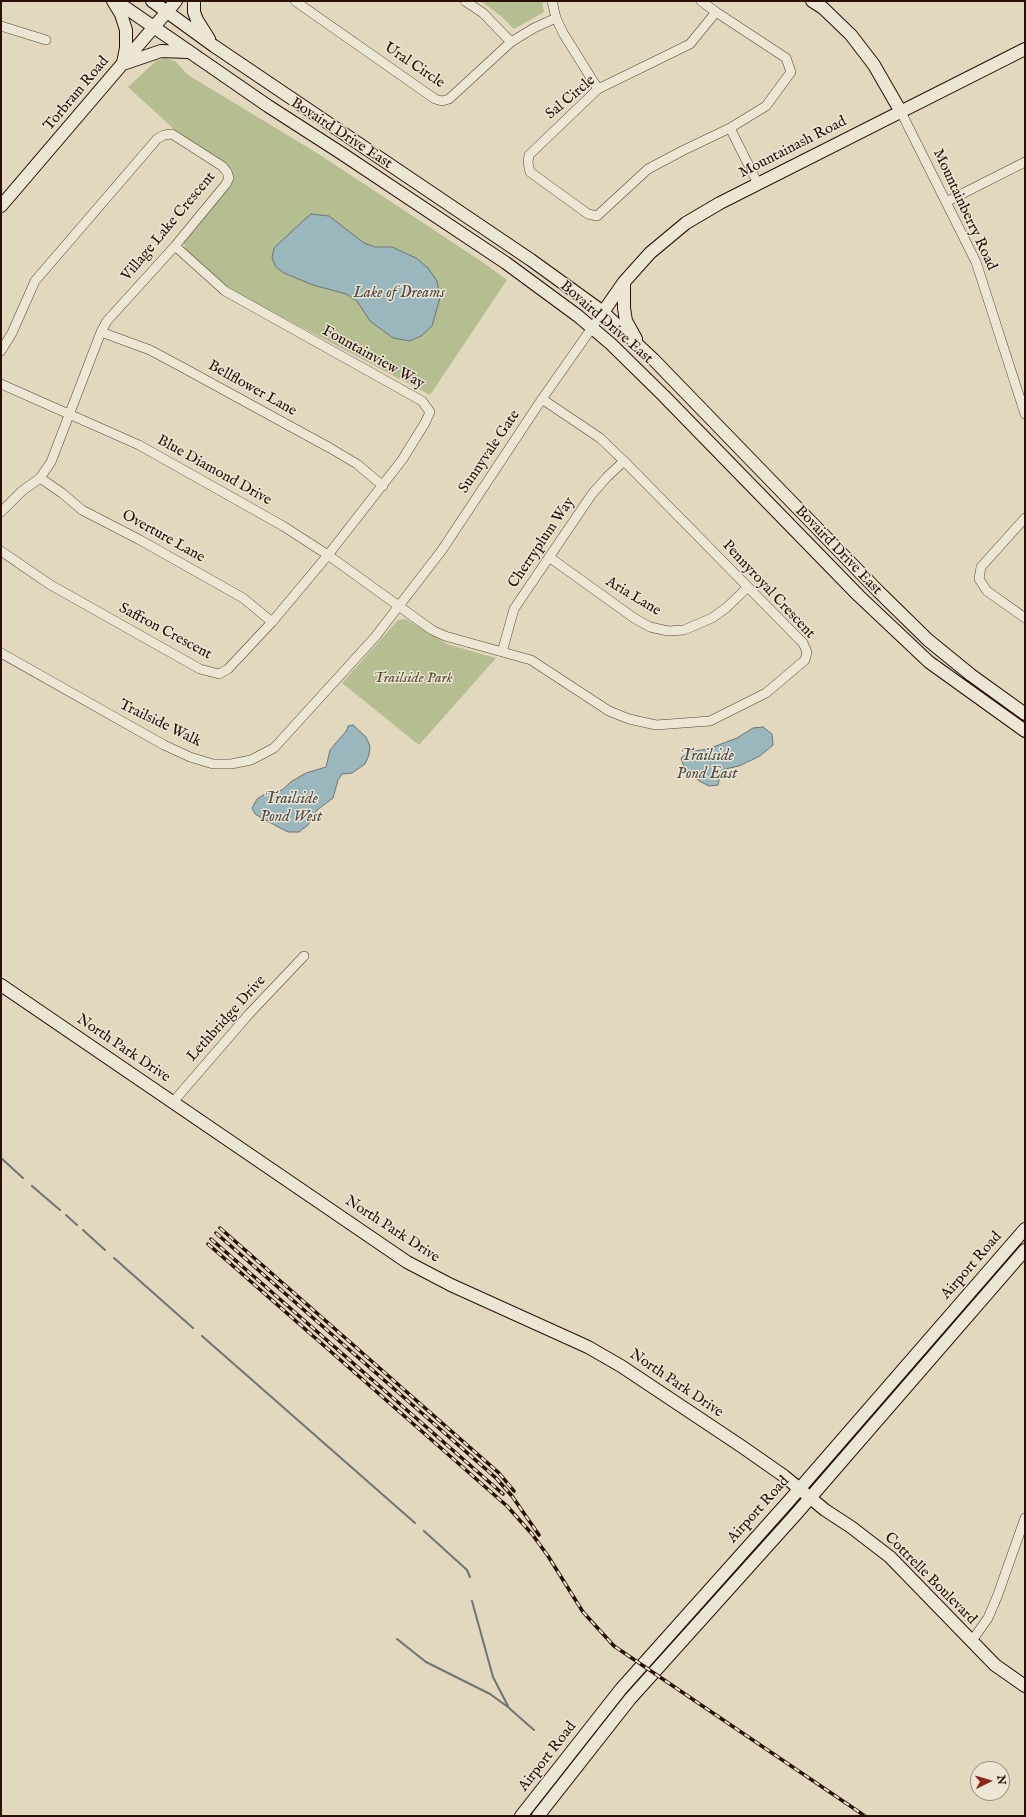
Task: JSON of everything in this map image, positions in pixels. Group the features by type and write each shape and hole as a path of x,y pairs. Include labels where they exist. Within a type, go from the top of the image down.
{"main road":[{"name":"Bovaird Drive East","path":"114,1 154,27 188,52 506,263 592,328 664,396 859,596 929,662 1025,731"},
{"path":"114,1 121,14 126,30 126,48 123,64 161,51 188,52"},
{"name":"Bovaird Drive East","path":"152,1 214,46 531,260 603,312 641,348 928,640 950,659 1025,714"},
{"name":"Torbram Road","path":"1,206 176,1"},
{"path":"194,1 194,12 197,20 214,46"},
{"path":"812,1 822,8 851,35 874,65 902,112"},
{"name":"Mountainash Road","path":"603,312 624,282 650,253 680,227 720,203 1025,49"},
{"path":"624,282 624,308 626,321 641,348"},
{"path":"859,596 870,594 878,590"},
{"name":"North Park Drive","path":"1,985 407,1262 451,1285 588,1347 621,1366 741,1446 810,1498"},
{"name":"Airport Road","path":"521,1816 621,1689 800,1489 1025,1229"},
{"name":"Airport Road","path":"538,1816 630,1699 810,1498 1025,1250"},
{"name":"Cottrelle Boulevard","path":"810,1498 890,1557 995,1665 1025,1686"}],"street":[{"name":"Ural Circle","path":"295,1 435,99 442,102 449,99 510,42 534,28 556,18"},
{"path":"465,1 483,13 510,42"},
{"path":"552,1 556,18 563,33 598,90"},
{"path":"701,1 716,12"},
{"name":"Sal Circle","path":"716,12 786,58 791,72 766,106 730,128 648,169 598,216 588,214 530,172 528,163 529,155 598,90 690,44 716,12"},
{"path":"1,26 46,40"},
{"name":"Mountainberry Road","path":"902,112 976,262 1025,414"},
{"path":"730,128 758,184"},
{"name":"Village Lake Crescent","path":"1,351 12,333 35,281 157,139 164,135 172,134 222,166 227,172 229,178 226,184 175,246 107,320 69,415"},
{"path":"946,202 1025,162"},
{"name":"Fountainview Way","path":"175,246 225,292 416,397 428,406 430,412 425,423 402,460 328,555"},
{"name":"Sunnyvale Gate","path":"399,606 442,550 542,398 603,312"},
{"name":"Bellflower Lane","path":"101,332 150,350 180,366 330,448 357,464 383,486"},
{"name":"Blue Diamond Drive","path":"1,384 139,445 283,526 328,555 399,606"},
{"name":"Pennyroyal Crescent","path":"399,606 432,630 445,636 531,660 609,711 629,719 656,725 710,721 766,693 805,660 807,652 803,643 624,461 600,438 542,398"},
{"path":"1,512 22,492 40,478 51,462 69,415"},
{"name":"Cherryplum Way","path":"502,652 514,609 592,494 624,461"},
{"name":"Overture Lane","path":"40,478 62,493 82,510 140,540 243,598 272,622"},
{"path":"1025,518 981,567 979,579 987,591 1025,618"},
{"name":"Saffron Crescent","path":"1,551 49,584 200,668 216,674 228,669 272,622 328,555"},
{"name":"Aria Lane","path":"548,557 634,618 650,627 668,631 684,630 712,618 726,608 748,587"},
{"name":"Trailside Walk","path":"1,653 164,745 190,757 213,764 231,764 251,760 274,748 375,637 399,606"},
{"name":"Lethbridge Drive","path":"173,1102 249,1014 304,956"},
{"path":"971,1642 988,1618 1025,1520"}],"green space":[{"path":"481,1 542,1 544,12 514,29 501,16"},
{"path":"166,58 175,61 188,75 317,153 481,261 507,280 430,395 231,290 185,250 184,242 231,185 232,180 226,166 175,130 128,87 156,61"},
{"name":"Trailside Park","path":"406,619 447,644 496,658 419,745 342,683 398,620"}],"water":[{"name":"Lake of Dreams","path":"311,214 329,216 364,243 375,247 392,247 416,258 428,268 437,281 440,298 432,326 421,336 410,341 393,338 370,321 357,301 346,294 313,285 284,273 276,267 272,258 274,248"},
{"name":"Trailside Pond West","path":"353,725 366,737 370,746 369,755 365,764 352,773 342,774 338,780 333,798 317,810 308,825 299,832 288,832 255,814 252,808 257,799 265,794 282,790 292,781 306,773 326,767 330,750 347,730 348,726"},
{"name":"Trailside Pond East","path":"763,727 772,734 773,745 760,756 739,766 725,769 720,776 718,785 709,786 699,781 684,767 681,758 688,752 708,749 737,738 753,728"}],"waterway":[{"path":"1,1158 23,1178"},
{"path":"32,1186 60,1210"},
{"path":"66,1215 77,1225"},
{"path":"83,1230 105,1250"},
{"path":"114,1258 193,1328"},
{"path":"202,1336 415,1523"},
{"path":"424,1531 467,1570 470,1577"},
{"path":"472,1601 493,1677 509,1708 534,1730"},
{"path":"397,1639 426,1662 490,1694 508,1707"}],"railway":[{"path":"220,1228 499,1473 514,1491"},
{"path":"216,1233 496,1478 512,1496 539,1535"},
{"path":"211,1239 503,1494"},
{"path":"208,1244 507,1506 532,1534 548,1556 583,1612 614,1646 865,1816"}]}
